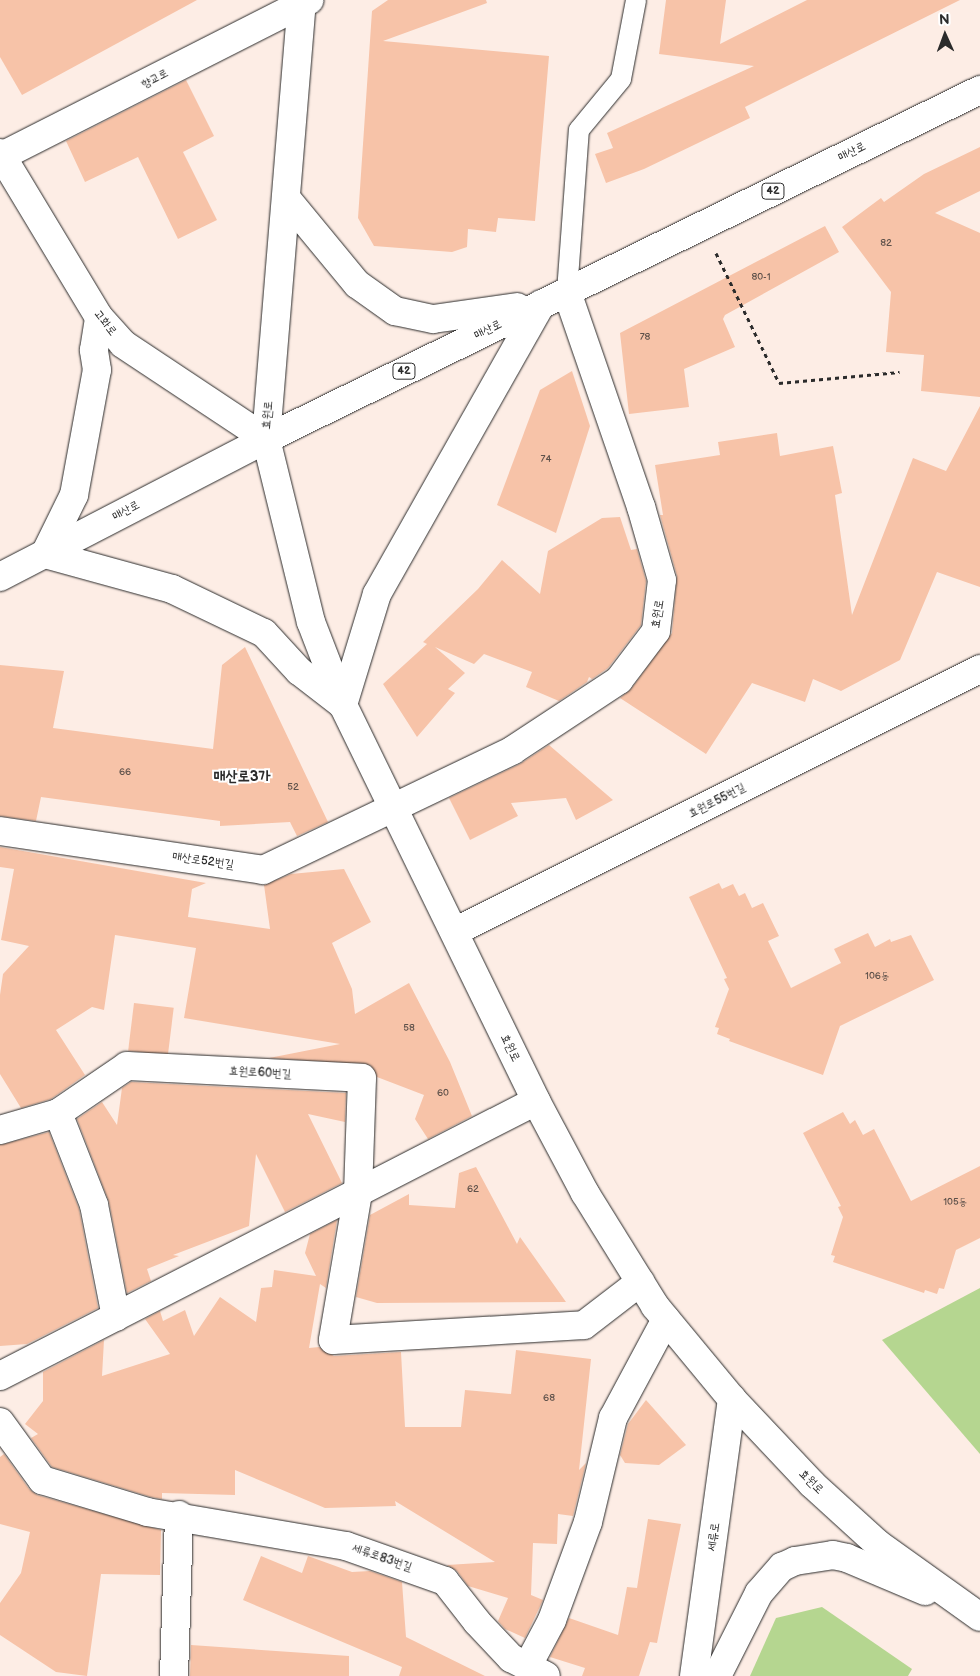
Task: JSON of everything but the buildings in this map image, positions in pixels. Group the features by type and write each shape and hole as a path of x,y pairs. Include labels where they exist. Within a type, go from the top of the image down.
{"street":[{"name":"효원로","path":"305,2 286,198 266,439 311,622 343,706 536,1101 585,1194 666,1320 732,1398 809,1481 878,1544 957,1603 980,1617"},
{"name":"향교로","path":"0,156 305,2"},
{"name":"매산로","path":"0,577 266,439 980,90"},
{"name":"고화로","path":"0,156 99,317 123,344 146,362 266,439"},
{"path":"286,198 356,284 395,311 433,319 541,304"},
{"name":"효원로","path":"394,808 513,750 619,680 656,632 662,580 641,507 567,292"},
{"path":"99,317 94,350 97,370 74,496 45,554 172,588 264,633 299,672 343,706 377,594 541,304"},
{"name":"효원로55번길","path":"454,932 980,668"},
{"name":"매산로52번길","path":"0,831 263,870 394,808"},
{"name":"효원로60번길","path":"0,1130 58,1113 127,1066 362,1078 358,1193"},
{"path":"0,1376 536,1101"},
{"path":"58,1113 94,1205 116,1317"},
{"path":"358,1193 333,1340 584,1325 640,1282"},
{"path":"540,1665 552,1620 588,1522 613,1418 666,1320"},
{"name":"세류로","path":"694,1676 732,1398"},
{"name":"세류로83번길","path":"0,1422 42,1480 147,1512 179,1515 346,1546 445,1580 477,1622 511,1658 540,1665"},
{"path":"174,1676 179,1515"},
{"path":"717,1676 759,1593 782,1567 795,1561 833,1555 847,1558 957,1603"}],"lane":[{"path":"567,292 579,130 621,79 636,0"}],"path":[{"path":"702,226 779,383 899,372"}],"green space":[{"path":"980,1288 980,1454 882,1340"},
{"path":"822,1607 912,1669 908,1676 750,1676 776,1618"}],"district":[{"name":"매산로3가","path":"242,777"}]}
